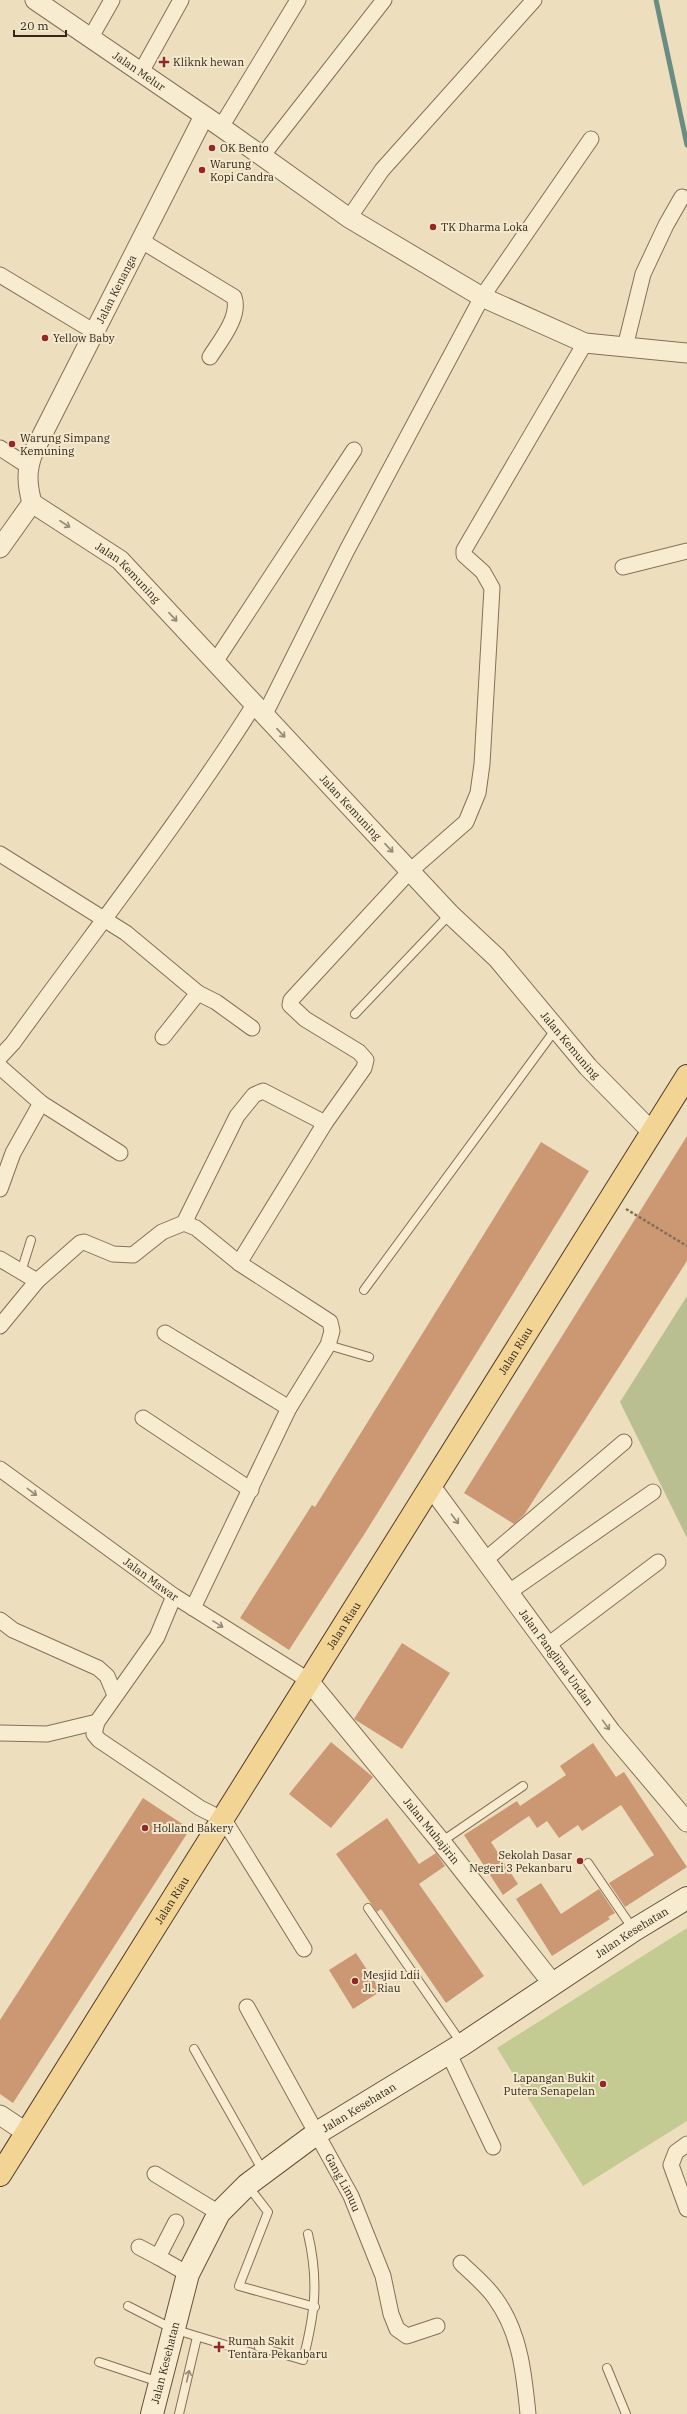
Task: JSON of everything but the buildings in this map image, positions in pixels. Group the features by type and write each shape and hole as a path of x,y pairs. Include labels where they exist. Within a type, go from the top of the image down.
{"main road":[{"name":"Jalan Riau","path":"0,2175 224,1820 308,1680 432,1488 687,1076"},
{"name":"Jalan Kesehatan","path":"152,2414 188,2274 219,2213 255,2178 317,2133 456,2048 634,1930 687,1898"}],"street":[{"name":"Jalan Melur","path":"35,0 221,127 349,218 482,297 585,343 687,353"},
{"path":"91,37 112,0"},
{"path":"141,72 181,0"},
{"path":"221,127 298,0"},
{"path":"262,156 384,0"},
{"path":"349,218 382,170 534,0"},
{"name":"Jalan Kenanga","path":"32,503 27,484 28,466 93,331 204,116"},
{"path":"0,1057 13,1043 259,710 347,550 482,297 591,138"},
{"path":"625,347 643,274 666,225 682,197"},
{"path":"140,240 234,297 237,304 232,319 210,357"},
{"path":"0,275 93,331"},
{"path":"239,1263 325,1123 364,1068 366,1060 359,1052 305,1019 290,1005 292,1000 410,871 466,822 478,793 482,764 492,588 488,579 464,555 464,550 585,343"},
{"path":"0,448 28,466"},
{"path":"215,662 354,450"},
{"path":"0,548 32,503"},
{"name":"Jalan Kemuning","path":"32,503 120,560 450,914 497,958 534,1000 555,1030 588,1068 652,1132"},
{"path":"623,567 687,552"},
{"path":"0,854 104,918 154,955 198,993 216,1002 252,1028"},
{"path":"163,1037 198,993"},
{"path":"0,1067 41,1103 120,1153"},
{"path":"0,1326 37,1281 80,1243 84,1242 113,1254 133,1255 162,1232 184,1223 237,1116 254,1095 263,1091 325,1123"},
{"path":"0,1189 13,1153 41,1103"},
{"path":"184,1223 196,1228 239,1263 330,1322 332,1332 328,1345 289,1408 251,1490 193,1608"},
{"path":"0,1259 37,1281"},
{"path":"165,1333 289,1408"},
{"path":"143,1418 251,1490"},
{"path":"485,1560 624,1442"},
{"name":"Jalan Mawar","path":"0,1469 174,1596 308,1680"},
{"name":"Jalan Panglima Undan","path":"432,1488 611,1732 687,1822"},
{"path":"509,1592 653,1492"},
{"path":"548,1645 658,1562"},
{"path":"174,1596 157,1637 115,1694 97,1722 94,1734 98,1740 200,1808 224,1820 304,1949"},
{"path":"0,1620 13,1630 98,1668 107,1676 115,1694"},
{"name":"Jalan Muhajirin","path":"308,1680 441,1842 553,1984"},
{"path":"0,1733 47,1734 97,1722"},
{"name":"Gang Limuu","path":"247,2007 350,2196 372,2244 383,2276 391,2314 398,2329 407,2336 437,2326"},
{"path":"456,2048 493,2147"},
{"path":"0,2115 27,2133"},
{"path":"687,2144 676,2152 671,2165 687,2209"},
{"path":"155,2174 219,2213"},
{"path":"158,2257 176,2222"},
{"path":"139,2246 188,2274"},
{"path":"461,2262 494,2297 509,2321 522,2363 528,2414"}],"lane":[{"path":"354,1014 450,914"},
{"path":"364,1290 555,1030"},
{"path":"21,1272 31,1240"},
{"path":"328,1345 369,1357"},
{"path":"441,1842 523,1786"},
{"path":"588,1863 634,1930"},
{"path":"368,1908 456,2048"},
{"path":"194,2049 255,2178 268,2212 239,2286 315,2307"},
{"path":"259,2347 303,2360 315,2307 314,2258 308,2234"},
{"path":"128,2306 173,2329 197,2338 252,2353"},
{"path":"179,2414 197,2338"},
{"path":"99,2362 160,2382"},
{"path":"607,2368 626,2414"}],"path":[{"path":"626,1209 687,1246"}],"green space":[{"path":"687,1296 687,1538 620,1402"},
{"name":"Lapangan Bukit Putera Senapelan","path":"687,1928 687,2121 583,2186 497,2048"}],"waterway":[{"path":"656,0 687,145"}],"place":[{"name":"Kliknk hewan","path":"164,62"},
{"name":"OK Bento","path":"212,148"},
{"name":"Warung Kopi Candra","path":"202,170"},
{"name":"TK Dharma Loka","path":"433,227"},
{"name":"Yellow Baby","path":"45,338"},
{"name":"Warung Simpang Kemuning","path":"12,444"},
{"name":"Holland Bakery","path":"145,1828"},
{"name":"Sekolah Dasar Negeri 3 Pekanbaru","path":"580,1861"},
{"name":"Mesjid Ldii Jl. Riau","path":"355,1981"},
{"name":"Lapangan Bukit Putera Senapelan","path":"603,2084"},
{"name":"Rumah Sakit Tentara Pekanbaru","path":"219,2347"}]}
